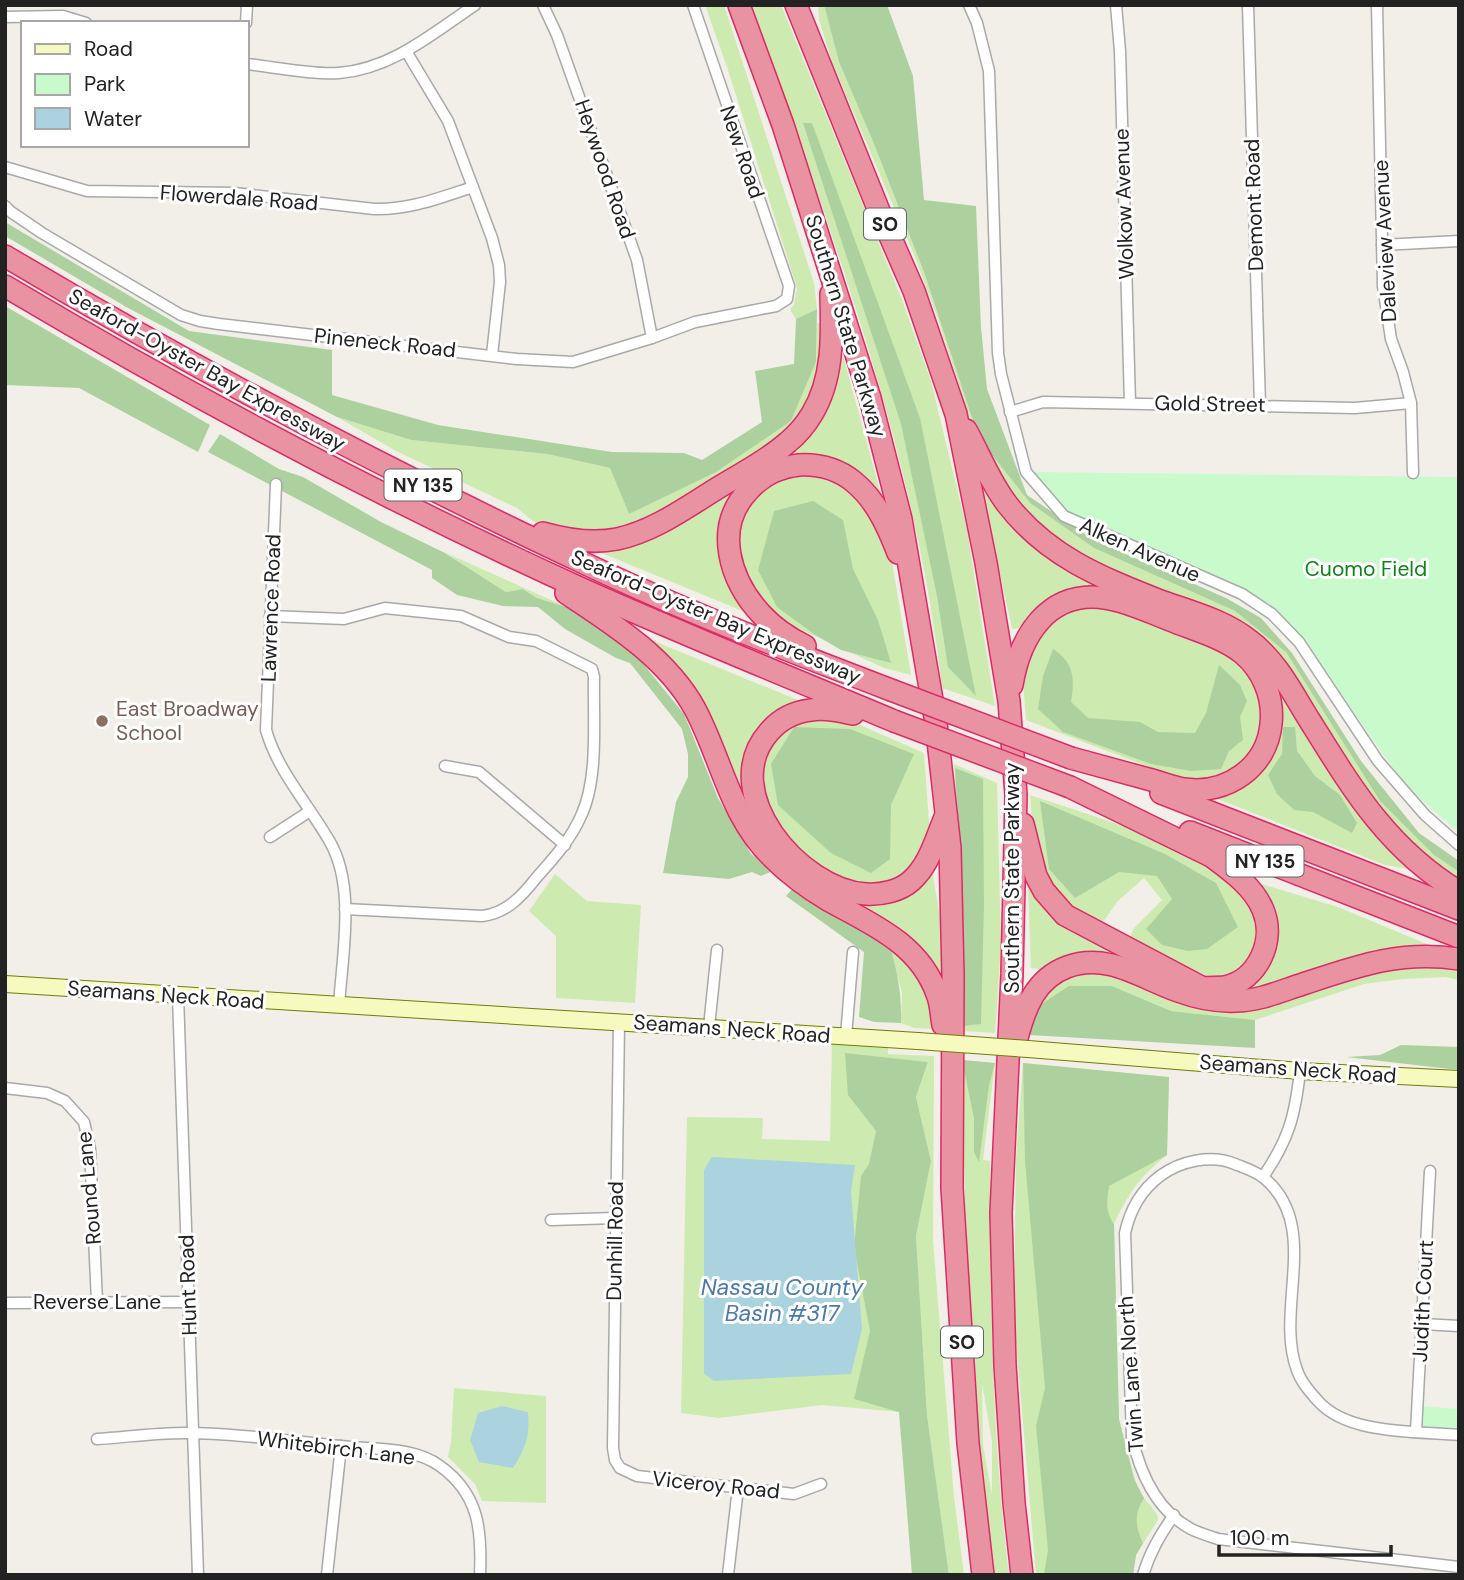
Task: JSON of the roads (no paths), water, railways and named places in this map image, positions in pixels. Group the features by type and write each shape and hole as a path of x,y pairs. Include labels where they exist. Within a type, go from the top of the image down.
{"highway":[{"name":"Southern State Parkway","path":"739,5 772,93 831,271 886,456 901,519 936,723 951,860 952,1188 968,1443 983,1575"},
{"name":"Southern State Parkway","path":"796,5 879,211 915,291 956,414 986,563 1009,701 1016,795 1012,974 1001,1213 1005,1365 1014,1503 1022,1575"},
{"path":"809,37 810,5"},
{"name":"Seaford-Oyster Bay Expressway","path":"5,257 342,445 637,587 761,640 1459,909"},
{"path":"498,520 581,541 627,537 675,514 781,448 799,432 813,412 826,378 832,321 831,271"},
{"name":"Seaford-Oyster Bay Expressway","path":"5,286 244,422 362,483 509,555 672,629 894,721 1459,937"},
{"path":"956,414 1007,505 1030,530 1054,550 1098,576 1218,623 1251,641 1280,673 1355,793 1375,820 1421,865 1459,892"},
{"path":"858,677 780,631 762,617 743,589 732,565 728,537 731,518 744,495 766,476 786,467 819,466 846,476 866,494 884,520 915,594"},
{"path":"509,555 616,627 657,662 678,685 694,708 706,733 738,813 771,857 826,898 888,932 909,949 924,967 938,995 952,1108"},
{"path":"1009,701 1015,664 1031,630 1055,607 1087,597 1122,602 1224,641 1243,654 1261,675 1268,689 1272,715 1270,736 1261,758 1246,774 1227,784 1206,789 1185,789 1071,758"},
{"path":"894,721 820,709 794,713 777,723 763,738 754,759 754,790 764,819 776,840 799,865 817,878 844,890 873,894 895,890 914,879 930,855 947,813"},
{"path":"1016,795 1036,876 1044,891 1065,915 1203,988 1226,987 1245,977 1257,965 1267,942 1263,910 1232,871 1211,856 1070,787"},
{"path":"1007,1074 1030,998 1053,974 1082,963 1099,962 1125,968 1177,991 1208,1001 1237,1001 1260,998 1385,959 1416,956 1459,959"}],"main road":[{"name":"Seamans Neck Road","path":"5,984 619,1021 1300,1071 1459,1079"}],"street":[{"path":"248,64 338,73 377,65 406,51 475,5"},
{"name":"Heywood Road","path":"543,5 558,35 637,260 652,338"},
{"name":"New Road","path":"693,5 789,286 786,299"},
{"name":"Alken Avenue","path":"969,5 977,23 989,71 998,353 1026,472 1064,516 1242,594 1272,614 1299,642 1377,761 1425,816 1459,845"},
{"name":"Wolkow Avenue","path":"1116,5 1120,51 1130,402"},
{"name":"Demont Road","path":"1248,5 1260,405"},
{"name":"Daleview Avenue","path":"1377,5 1383,286 1387,323 1411,403 1413,473"},
{"path":"5,16 63,16 79,21"},
{"path":"406,51 448,121 499,265 500,282 492,355"},
{"name":"Flowerdale Road","path":"5,167 87,191 235,194 395,210 416,206 473,187"},
{"name":"Pineneck Road","path":"5,206 42,233 181,315 200,321 516,359 573,362 695,322 776,306 786,299"},
{"path":"1382,245 1459,241"},
{"name":"Gold Street","path":"1010,412 1043,402 1355,408 1411,403"},
{"name":"Lawrence Road","path":"276,484 266,730 271,749 331,843 339,861 344,884 345,909 339,1006"},
{"path":"270,616 344,619 384,608 461,616 509,637 536,640 592,669 591,779 582,815 565,845 523,894 511,905 492,915 345,909"},
{"path":"445,766 479,772 565,845"},
{"path":"270,837 310,811"},
{"path":"709,1027 717,950"},
{"path":"846,1037 853,952"},
{"name":"Hunt Road","path":"178,996 198,1575"},
{"name":"Dunhill Road","path":"615,1460 615,1219 619,1021"},
{"path":"1300,1071 1296,1109 1288,1134 1279,1154 1263,1177 1277,1191 1292,1220 1294,1240 1290,1337 1298,1373 1320,1404 1340,1419 1360,1426 1459,1435"},
{"name":"Round Lane","path":"5,1088 47,1093 65,1101 84,1122 90,1150 97,1301"},
{"name":"Twin Lane North","path":"1263,1177 1227,1161 1207,1159 1187,1162 1175,1166 1152,1182 1139,1196 1129,1215 1124,1258 1132,1437 1138,1464 1149,1487 1174,1516 1191,1529 1218,1539 1459,1567"},
{"name":"Judith Court","path":"1416,1431 1430,1171"},
{"path":"551,1220 615,1219"},
{"name":"Reverse Lane","path":"5,1303 188,1302"},
{"path":"1422,1324 1459,1326"},
{"name":"Whitebirch Lane","path":"96,1438 192,1433 416,1455 437,1464 453,1477 471,1500 480,1526 480,1575"},
{"path":"327,1575 341,1446"},
{"name":"Viceroy Road","path":"615,1460 620,1468 637,1476 794,1494 821,1485"},
{"path":"729,1575 738,1488"},
{"path":"1143,1575 1157,1539 1174,1516"}],"water":[{"name":"Nassau County Basin #317","path":"712,1157 855,1165 851,1192 862,1329 851,1374 714,1381 704,1374 704,1170"},
{"path":"502,1406 528,1412 526,1441 513,1468 479,1462 470,1440 478,1413"}],"place":[{"name":"East Broadway School","path":"102,721"}],"park label":[{"name":"Cuomo Field","path":"1366,569"}]}
